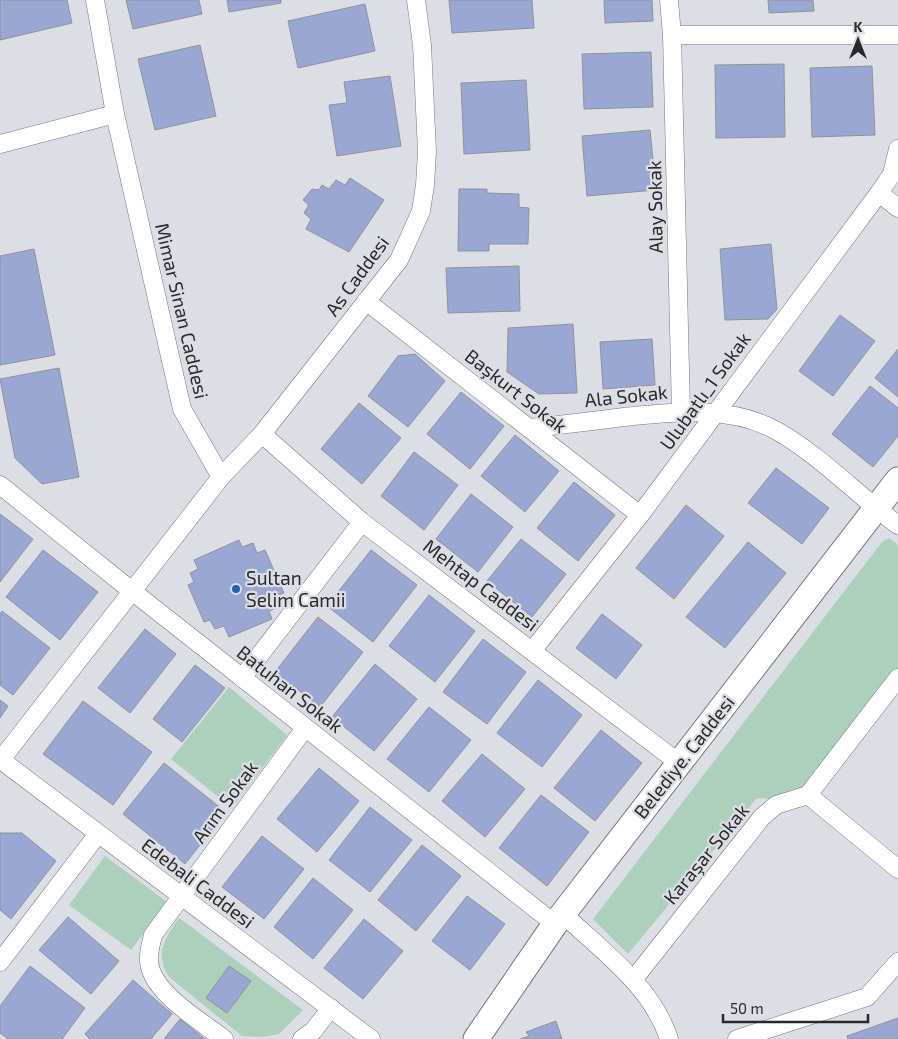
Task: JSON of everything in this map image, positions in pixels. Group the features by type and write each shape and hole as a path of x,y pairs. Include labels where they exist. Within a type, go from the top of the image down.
{"street":[{"name":"Mimar Sinan Caddesi","path":"95,0 115,114 182,409 222,478"},
{"name":"As Caddesi","path":"222,478 262,434 399,260 421,211 428,152 422,46 416,0"},
{"name":"Alay Sokak","path":"669,0 672,35 681,412"},
{"path":"672,35 898,35"},
{"path":"0,144 115,114"},
{"name":"Ulubatlı_1 Sokak","path":"532,651 640,515 879,193 892,174 898,149"},
{"path":"879,193 898,208"},
{"name":"Başkurt Sokak","path":"366,301 640,515"},
{"name":"Ala Sokak","path":"529,428 681,412 715,413 754,421 777,431 813,456 877,510 898,525"},
{"name":"Mehtap Caddesi","path":"262,434 362,522 680,763"},
{"path":"0,760 222,478"},
{"name":"Belediye. Caddesi","path":"476,1039 559,919 877,510 898,480"},
{"name":"Batuhan Sokak","path":"0,485 305,728 559,919 633,980 654,1006 665,1026 669,1039"},
{"path":"242,678 362,522"},
{"path":"898,678 808,795 898,869"},
{"name":"Arım Sokak","path":"224,1039 168,996 156,981 149,964 149,951 153,935 305,728"},
{"name":"Edebali Caddesi","path":"0,760 371,1039"},
{"name":"Karaşar Sokak","path":"633,980 762,817 776,805 808,795"},
{"path":"0,962 98,834"},
{"path":"737,1039 867,997 898,962"},
{"path":"302,1039 313,1031 331,1008"}],"green space":[{"path":"889,538 898,545 898,684 793,804 763,798 756,799 628,954 593,919 882,542"},
{"path":"229,687 287,735 232,808 171,759"},
{"path":"105,856 167,902 131,950 69,905"},
{"path":"179,918 303,1010 279,1034 262,1037 242,1036 169,977 162,960 163,946 169,932"}],"building":[{"path":"0,0 67,0 72,23 0,40"},
{"path":"126,0 199,0 202,14 133,29"},
{"path":"227,0 281,0 281,3 229,12"},
{"path":"449,0 532,0 534,28 452,33"},
{"path":"604,0 652,0 653,21 605,23"},
{"path":"768,0 813,0 814,11 769,13"},
{"path":"365,4 375,51 298,68 288,21"},
{"path":"200,45 216,116 155,130 138,59"},
{"path":"651,52 653,107 584,109 582,54"},
{"path":"784,64 785,137 716,138 715,65"},
{"path":"872,66 875,135 812,137 810,68"},
{"path":"390,76 401,146 337,156 329,105 347,103 344,82"},
{"path":"526,80 530,150 464,154 461,83"},
{"path":"650,130 656,190 587,196 582,136"},
{"path":"350,178 384,200 349,252 306,229 311,219 304,213 309,205 303,200 312,189 319,190 322,185 329,189 336,180 345,185"},
{"path":"459,189 487,189 487,193 519,194 519,207 529,208 528,244 489,244 489,251 458,251"},
{"path":"771,244 777,309 768,319 725,320 720,249"},
{"path":"34,249 55,355 0,365 0,256"},
{"path":"519,266 520,311 448,313 446,268"},
{"path":"840,315 875,341 833,396 799,371"},
{"path":"573,324 577,393 539,394 507,372 508,328"},
{"path":"652,339 655,385 603,389 600,342"},
{"path":"898,349 898,397 875,378"},
{"path":"415,354 445,381 408,427 368,396 398,356"},
{"path":"59,368 79,477 42,484 15,458 0,379"},
{"path":"870,386 898,408 898,436 873,467 832,434"},
{"path":"461,392 504,426 470,469 427,434"},
{"path":"359,403 401,438 362,484 321,449"},
{"path":"515,435 559,471 525,512 481,476"},
{"path":"414,452 458,485 424,530 381,496"},
{"path":"776,468 829,508 802,544 748,503"},
{"path":"574,482 615,515 578,561 537,528"},
{"path":"471,494 513,527 478,572 436,539"},
{"path":"686,505 724,536 674,599 636,568"},
{"path":"0,514 33,539 0,582"},
{"path":"521,539 566,574 532,617 487,581"},
{"name":"Sultan Selim Camii","path":"239,540 242,547 253,543 257,553 265,550 284,593 276,596 281,606 269,611 272,619 229,637 224,626 215,629 210,620 204,622 188,585 194,582 190,573 198,569 194,560"},
{"path":"748,542 786,573 725,648 686,617"},
{"path":"43,550 98,592 60,640 6,597"},
{"path":"371,550 417,585 373,642 327,606"},
{"path":"429,595 475,631 435,682 389,646"},
{"path":"2,611 50,648 13,695 0,685 0,614"},
{"path":"602,614 642,645 616,679 576,648"},
{"path":"318,617 363,652 320,707 275,672"},
{"path":"145,629 176,654 130,713 98,688"},
{"path":"483,639 526,672 487,724 443,692"},
{"path":"375,664 417,699 374,751 332,717"},
{"path":"195,665 225,688 182,742 153,719"},
{"path":"538,680 582,715 542,767 497,733"},
{"path":"0,700 8,706 0,718"},
{"path":"83,701 152,752 113,805 43,754"},
{"path":"429,707 471,740 429,792 387,759"},
{"path":"601,730 642,763 595,821 554,788"},
{"path":"482,754 525,789 485,837 442,801"},
{"path":"164,763 226,812 185,864 123,814"},
{"path":"319,768 359,801 317,852 277,819"},
{"path":"541,795 589,832 547,886 499,848"},
{"path":"370,807 412,840 370,892 329,860"},
{"path":"0,833 22,833 56,861 11,919 0,910"},
{"path":"262,836 304,869 264,919 222,887"},
{"path":"422,845 461,876 416,931 378,900"},
{"path":"313,878 353,910 313,959 274,927"},
{"path":"467,896 505,924 470,970 432,941"},
{"path":"68,917 119,961 91,994 39,950"},
{"path":"364,919 403,951 363,999 324,968"},
{"path":"30,966 85,1008 62,1039 8,1039 0,1033 0,1006"},
{"path":"229,966 251,981 227,1013 206,998"},
{"path":"133,980 172,1014 151,1039 90,1039 85,1034"},
{"path":"898,1018 898,1039 848,1039 847,1036"},
{"path":"180,1019 205,1039 164,1039"},
{"path":"556,1021 562,1039 520,1039 529,1036 526,1032"}],"place":[{"name":"Sultan Selim Camii","path":"236,589"}]}
